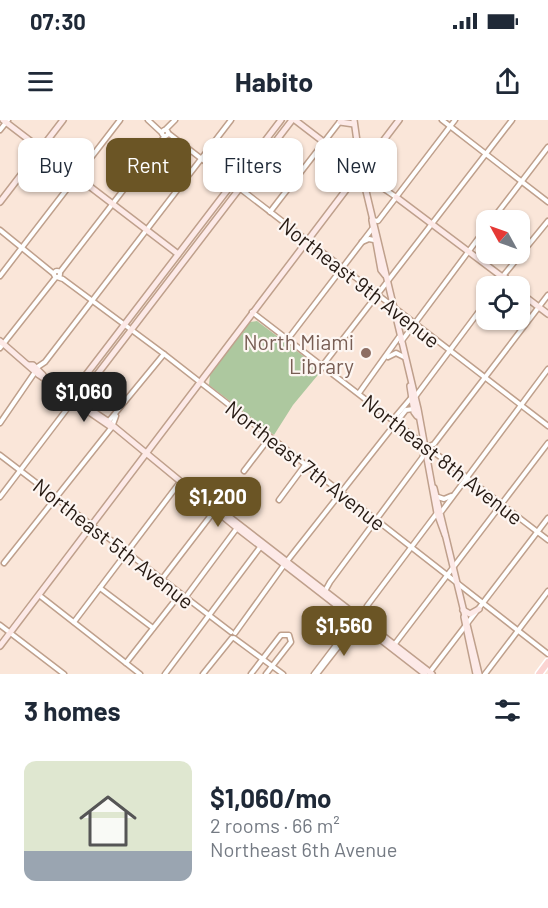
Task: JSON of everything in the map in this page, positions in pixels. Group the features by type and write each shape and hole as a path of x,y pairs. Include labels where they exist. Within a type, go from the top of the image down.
{"main road":[{"path":"49,138 63,120"},
{"path":"268,138 281,120"},
{"path":"280,138 294,120 318,138"},
{"path":"385,138 399,120"},
{"path":"6,121 27,138"},
{"path":"341,121 354,122 356,138"},
{"path":"0,202 18,178"},
{"path":"94,190 178,254"},
{"path":"71,398 75,389 227,192"},
{"path":"71,398 79,397 238,192"},
{"path":"0,646 344,192"},
{"path":"365,192 478,672"},
{"path":"396,197 497,276"},
{"path":"210,214 216,219"},
{"path":"371,217 381,270 386,275"},
{"path":"151,290 158,295"},
{"path":"530,300 548,314"},
{"path":"1,345 109,425 237,528 323,589 427,673"},
{"path":"98,359 105,364"},
{"path":"413,398 413,409 417,416"},
{"path":"434,488 438,497 440,525 445,535"},
{"path":"196,494 199,493 347,613 368,624 427,673"},
{"path":"215,510 223,512"},
{"path":"464,613 470,614 479,609"},
{"path":"539,674 548,662"}],"street":[{"path":"94,153 120,120"},
{"name":"Northeast 9th Avenue","path":"148,120 201,159"},
{"path":"1,345 175,120"},
{"path":"0,423 231,120"},
{"path":"442,120 548,202"},
{"path":"371,217 378,221 455,120"},
{"path":"386,275 399,268 512,120"},
{"path":"0,130 6,121"},
{"path":"329,138 341,121"},
{"path":"500,210 548,147"},
{"path":"270,212 315,156"},
{"path":"0,276 64,192"},
{"name":"Northeast 9th Avenue","path":"244,192 548,426"},
{"path":"389,192 396,197"},
{"path":"506,276 548,221"},
{"path":"288,339 372,229"},
{"name":"Northeast 7th Avenue","path":"0,230 199,381 548,654"},
{"path":"361,243 369,239 374,240"},
{"path":"359,393 476,241"},
{"path":"323,365 376,294 386,275 399,268"},
{"path":"323,589 401,487 426,448 433,446 548,295"},
{"name":"Northeast 8th Avenue","path":"252,312 548,540"},
{"path":"395,422 395,417 413,398 476,315"},
{"path":"387,357 396,353 404,357"},
{"path":"4,563 164,354"},
{"path":"316,674 548,369"},
{"path":"30,382 39,372"},
{"path":"410,384 418,386 425,381"},
{"path":"0,497 71,398"},
{"path":"203,674 395,422 407,409 413,409"},
{"path":"244,471 270,437"},
{"path":"393,646 548,443"},
{"name":"Northeast 5th Avenue","path":"0,454 283,674"},
{"path":"279,500 305,465"},
{"path":"74,622 180,482"},
{"path":"438,497 444,499 451,496"},
{"path":"162,579 215,510"},
{"path":"427,673 466,626 548,518"},
{"path":"428,527 435,524 440,525"},
{"path":"185,598 237,528"},
{"path":"165,674 261,546"},
{"path":"450,555 463,555"},
{"path":"100,588 153,628"},
{"path":"486,674 548,591"},
{"path":"126,663 180,594"},
{"path":"38,595 140,674"},
{"path":"0,625 64,674"},
{"path":"251,674 281,635 289,635 291,642 266,674"},
{"path":"478,672 489,668"}],"green space":[{"path":"257,321 322,370 293,405 274,435 209,385 210,375 250,322"}],"place":[{"name":"North Miami Library","path":"366,353"}]}
